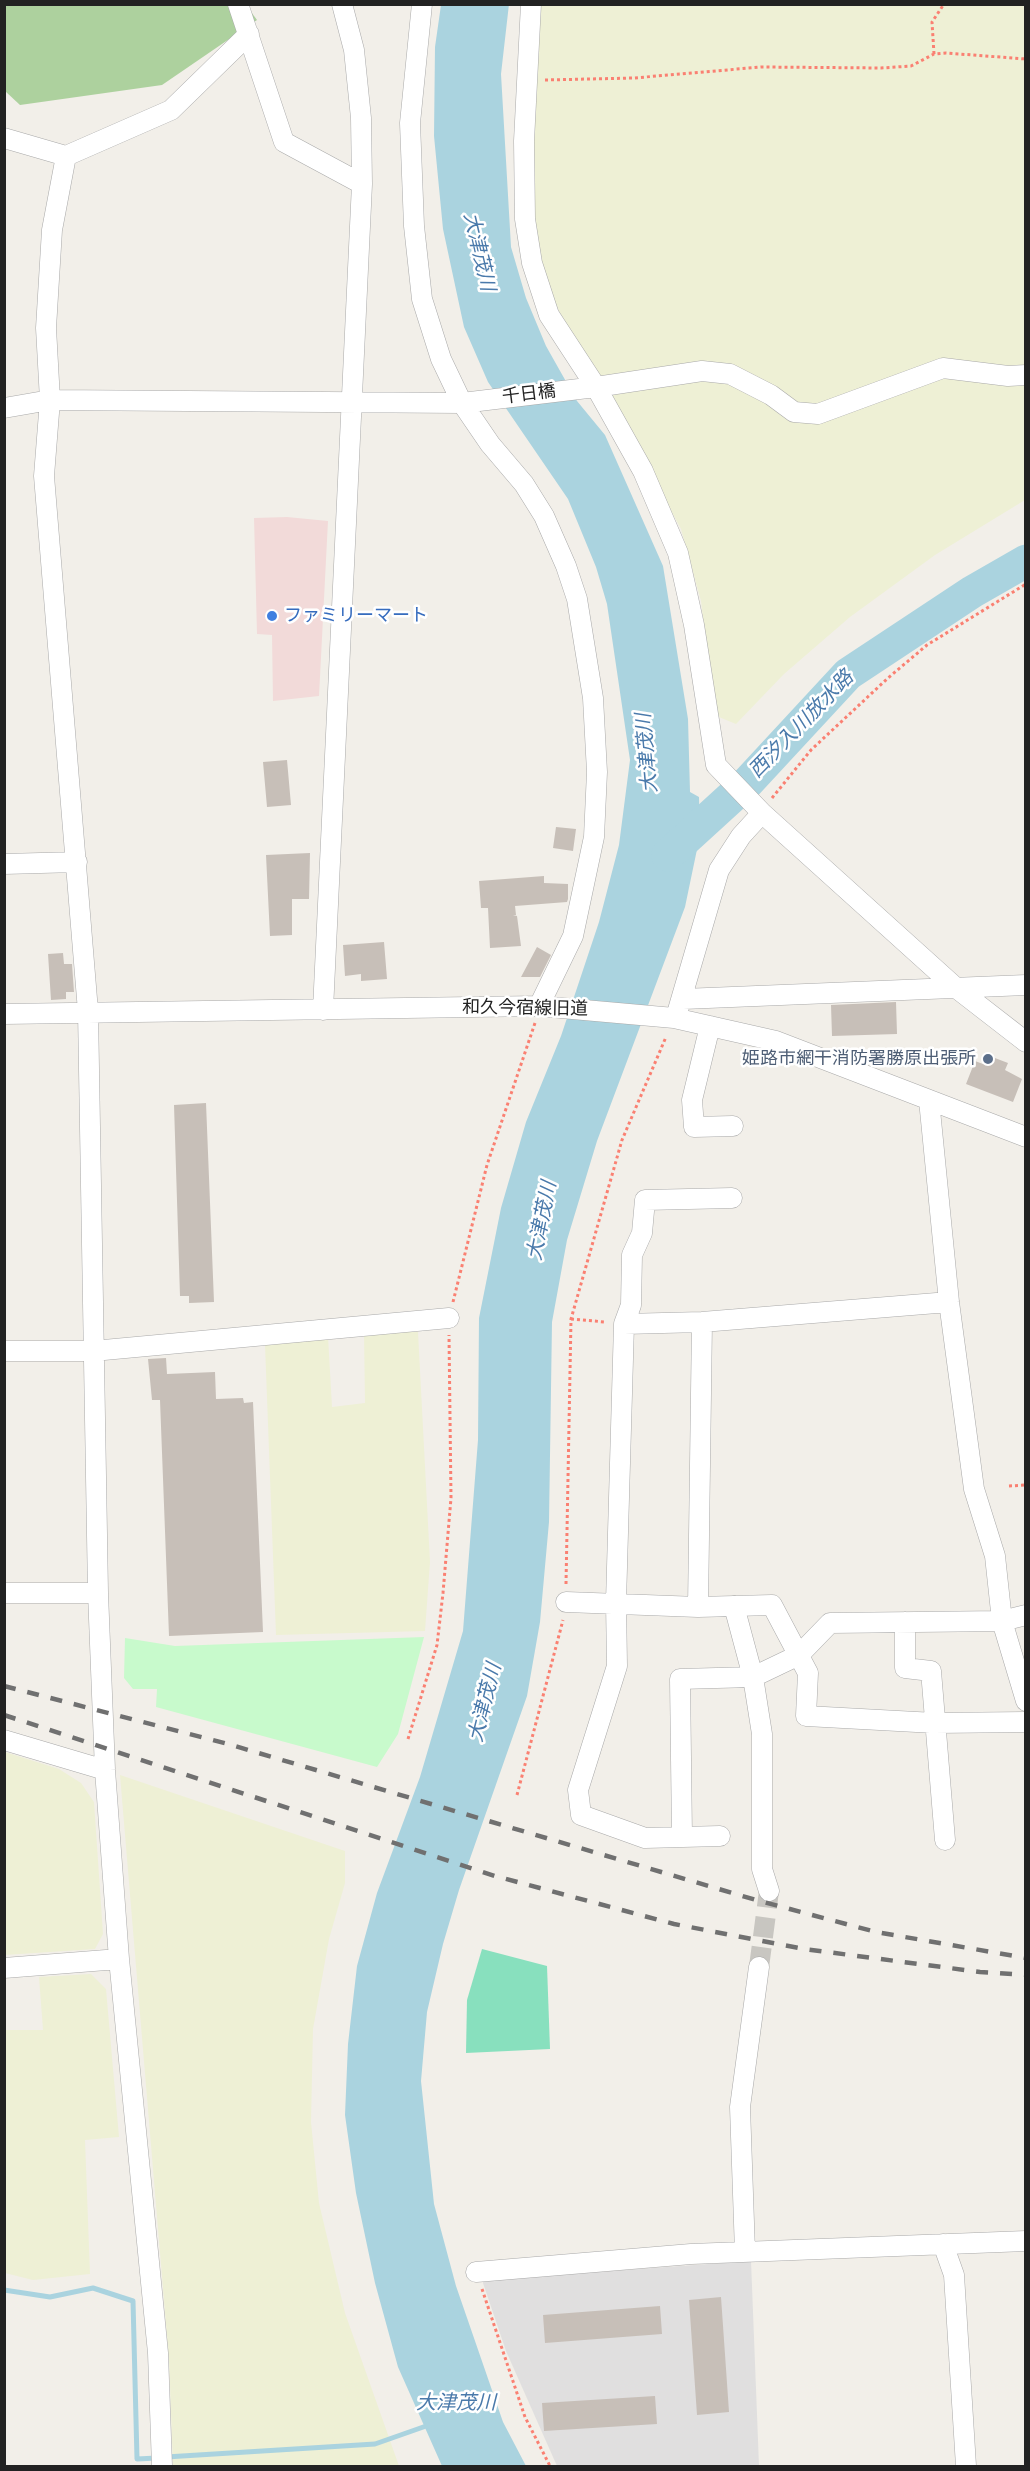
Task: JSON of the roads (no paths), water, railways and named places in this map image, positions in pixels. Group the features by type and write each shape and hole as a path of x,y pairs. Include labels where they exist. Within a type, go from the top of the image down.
{"street":[{"path":"238,4 284,142 362,184"},
{"path":"323,1010 362,184 362,118 354,50 342,4"},
{"path":"422,4 410,123 414,226 422,299 441,359 462,403 490,444 524,484 544,516 566,566 576,599 593,698 597,772 594,837 573,936 539,1006"},
{"path":"531,4 524,141 525,219 532,263 549,315 596,387 643,471 678,553 694,625 716,765 762,813 955,987 1026,1042"},
{"path":"4,138 66,156 171,110 249,34"},
{"path":"66,156 52,230 46,328 50,400 44,476 88,1011 98,1593 105,1770 119,1959 159,2353 162,2466"},
{"name":"千日橋","path":"4,408 50,400 462,403 596,387 702,371 730,374 771,396 794,412 818,414 943,368 1008,376 1026,375"},
{"path":"674,1018 683,999 719,870 741,836 762,813"},
{"path":"4,864 77,862"},
{"path":"683,999 1026,985"},
{"name":"和久今宿線旧道","path":"4,1014 539,1006 674,1018 776,1041 1026,1137"},
{"path":"710,1026 692,1100 694,1127 733,1126"},
{"path":"929,1100 949,1302 974,1489 995,1556 1002,1621 1026,1701"},
{"path":"720,1836 645,1838 581,1815 578,1790 617,1666 616,1602 624,1324 631,1305 632,1255 642,1233 645,1200 732,1198"},
{"path":"624,1324 702,1322 949,1302"},
{"path":"4,1351 93,1352 449,1318"},
{"path":"698,1607 702,1322"},
{"path":"4,1593 98,1593"},
{"path":"566,1602 616,1602 698,1607 772,1605 808,1673 806,1716 935,1722 1026,1722"},
{"path":"734,1606 753,1677 762,1734 762,1869 769,1891"},
{"path":"682,1837 680,1679 753,1677 799,1655 830,1623 1002,1621 1026,1615"},
{"path":"905,1622 905,1668 931,1671 945,1839"},
{"path":"4,1740 105,1770"},
{"path":"4,1968 119,1959"},
{"path":"745,2252 740,2107 759,1967"},
{"path":"476,2272 745,2252 1026,2241"},
{"path":"943,2244 954,2275 966,2466"}],"water":[{"name":"大津茂川","path":"509,4 501,74 511,247 526,298 546,346 577,401 605,435 663,566 688,719 690,792 699,797 700,835 685,907 597,1141 567,1240 552,1322 549,1522 540,1622 527,1696 459,1890 427,2012 421,2081 434,2204 456,2286 503,2422 526,2466 442,2466 398,2367 375,2283 356,2193 345,2115 348,2044 357,1966 377,1893 420,1777 463,1631 478,1440 479,1318 501,1208 526,1122 561,1036 599,922 619,845 630,760 607,604 596,567 568,499 488,382 464,327 443,229 434,136 435,47 441,5"}],"waterway":[{"name":"西汐入川放水路","path":"668,855 748,782 848,674 972,592 1026,561"},
{"path":"4,2290 50,2297 93,2288 133,2301 137,2459 157,2458"},
{"name":"大津茂川","path":"166,2457 375,2444 429,2425"}],"tunnel":[{"path":"759,1967 769,1891"}],"railway":[{"path":"4,1686 228,1744 756,1900 876,1932 1026,1958"},
{"path":"4,1715 495,1876 674,1924 804,1949 980,1972 1026,1975"}],"place":[{"name":"ファミリーマート","path":"272,616"},
{"name":"姫路市網干消防署勝原出張所","path":"988,1059"}]}
